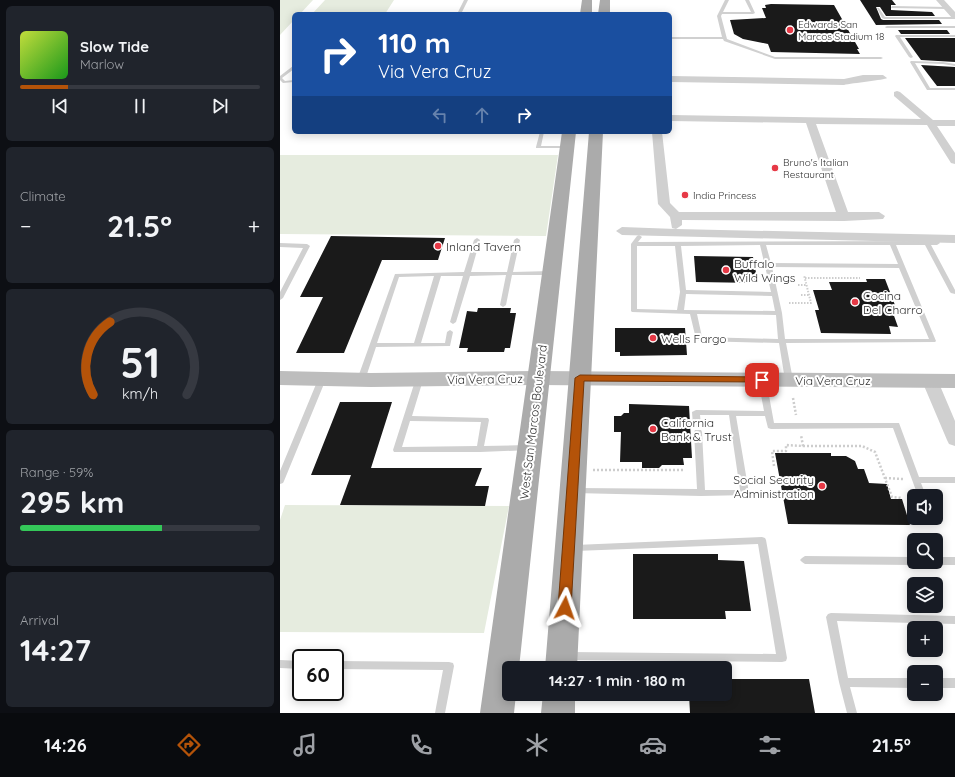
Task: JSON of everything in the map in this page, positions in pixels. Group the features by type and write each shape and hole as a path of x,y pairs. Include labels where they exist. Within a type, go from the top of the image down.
{"main road":[{"path":"604,12 605,0"},
{"path":"561,661 596,134"},
{"name":"West San Marcos Boulevard","path":"497,713 568,139"},
{"name":"Via Vera Cruz","path":"280,378 362,380 580,378 955,381"},
{"path":"558,713 559,701"}],"street":[{"path":"940,0 953,13"},
{"path":"672,79 844,82 863,78 883,78"},
{"path":"897,94 929,123 953,155"},
{"path":"672,118 955,123"},
{"path":"810,121 844,217"},
{"path":"657,134 664,204 676,216 677,238"},
{"path":"676,216 879,216"},
{"path":"622,231 677,238 931,241 955,239"},
{"path":"930,381 955,440"}],"lane":[{"path":"460,12 466,0"},
{"path":"724,38 718,16 727,0"},
{"path":"720,14 753,13 747,0"},
{"path":"717,7 724,7"},
{"path":"892,7 953,13"},
{"path":"878,9 884,18 953,13"},
{"path":"887,27 955,27"},
{"path":"911,57 897,36 955,36"},
{"path":"672,38 724,38 775,58 881,58"},
{"path":"955,65 943,62 912,62 929,89 955,89"},
{"path":"292,69 280,78 284,82 292,81"},
{"path":"541,134 538,147 568,139"},
{"path":"639,237 634,244 634,311 779,313"},
{"path":"677,238 683,292 680,312"},
{"path":"634,244 677,238 763,244 892,243 931,241 954,293"},
{"path":"453,322 477,240"},
{"path":"503,304 517,240"},
{"path":"693,312 699,339 782,341 933,341 892,243"},
{"path":"763,244 779,313 789,380"},
{"path":"280,245 307,246 280,298"},
{"path":"768,265 901,266"},
{"path":"362,380 397,275 551,273"},
{"path":"417,345 438,275"},
{"path":"683,292 775,294"},
{"path":"373,346 448,345 450,332"},
{"path":"280,481 322,379"},
{"path":"419,380 397,450 529,448"},
{"path":"762,380 768,414 772,426 896,425 920,489"},
{"path":"702,493 696,412 768,414"},
{"path":"572,491 745,493 732,414"},
{"path":"407,418 485,420 480,449"},
{"path":"917,480 955,480"},
{"path":"569,548 762,540 782,658 616,661"},
{"path":"806,560 907,561"},
{"path":"943,561 955,561"},
{"path":"852,713 844,682 831,616 955,620"},
{"path":"280,664 292,665"},
{"path":"344,665 449,666 440,713"},
{"path":"844,682 907,683"},
{"path":"943,683 955,683"}],"path":[{"path":"789,303 811,303 805,278 800,266"},
{"path":"805,278 867,278"},
{"path":"798,285 807,285"},
{"path":"801,295 809,295"},
{"path":"803,446 862,446 875,452 892,497 902,498"},
{"path":"591,470 686,470"},
{"path":"885,478 917,480"}],"shaded area":[{"path":"280,0 313,0 302,12 292,12 292,22 280,35"},
{"path":"325,0 394,0 386,12 314,12"},
{"path":"280,155 558,155 546,236 280,234"},
{"path":"285,505 509,506 484,633 280,632 280,520"}],"building":[{"path":"860,0 892,0 896,5 891,5 891,10 932,12 935,16 886,16 880,7 876,7 881,19 883,20 939,20 942,24 876,25"},
{"name":"Edwards San Marcos Stadium 18","path":"765,5 834,5 859,49 857,49 860,54 771,52 768,44 743,39 734,34 730,20 766,18 762,8 766,8"},
{"path":"898,30 947,30 950,34 901,34"},
{"path":"905,38 955,38 955,62 921,60"},
{"path":"921,65 955,67 955,86 937,86"},
{"path":"331,236 445,238 438,260 382,260 344,353 296,353 323,297 300,297"},
{"name":"Buffalo Wild Wings","path":"694,256 753,257 758,283 696,282"},
{"name":"Cocina Del Charro","path":"866,279 885,279 898,313 893,313 898,327 889,326 891,334 821,333 815,310 819,310 813,290 832,290 829,282 867,282"},
{"path":"478,308 511,308 510,313 516,313 510,348 505,348 504,352 467,352 468,348 459,348 467,311 477,312"},
{"path":"615,328 685,328 687,355 620,356 620,352 615,352"},
{"path":"340,402 392,402 371,468 482,468 475,486 489,486 485,506 340,505 351,475 311,475"},
{"path":"629,404 689,406 692,458 683,458 684,465 662,465 659,468 642,468 642,462 620,462 621,432 614,432 614,416 621,416 624,413 629,413"},
{"path":"775,453 831,453 831,456 846,456 855,461 858,469 864,469 869,483 887,484 891,499 902,499 907,515 907,525 788,524"},
{"path":"633,554 718,554 718,560 744,561 751,611 725,611 726,619 633,619"},
{"path":"732,679 809,679 815,713 690,713 689,701 732,701"}],"place":[{"name":"Edwards San Marcos Stadium 18","path":"790,30"},
{"name":"Bruno's Italian Restaurant","path":"775,168"},
{"name":"India Princess","path":"685,195"},
{"name":"Inland Tavern","path":"438,246"},
{"name":"Buffalo Wild Wings","path":"726,270"},
{"name":"Cocina Del Charro","path":"855,302"},
{"name":"Wells Fargo","path":"653,338"},
{"name":"California Bank & Trust","path":"653,429"},
{"name":"Social Security Administration","path":"822,486"}],"route":[{"path":"565,608 580,378 762,380"}]}
